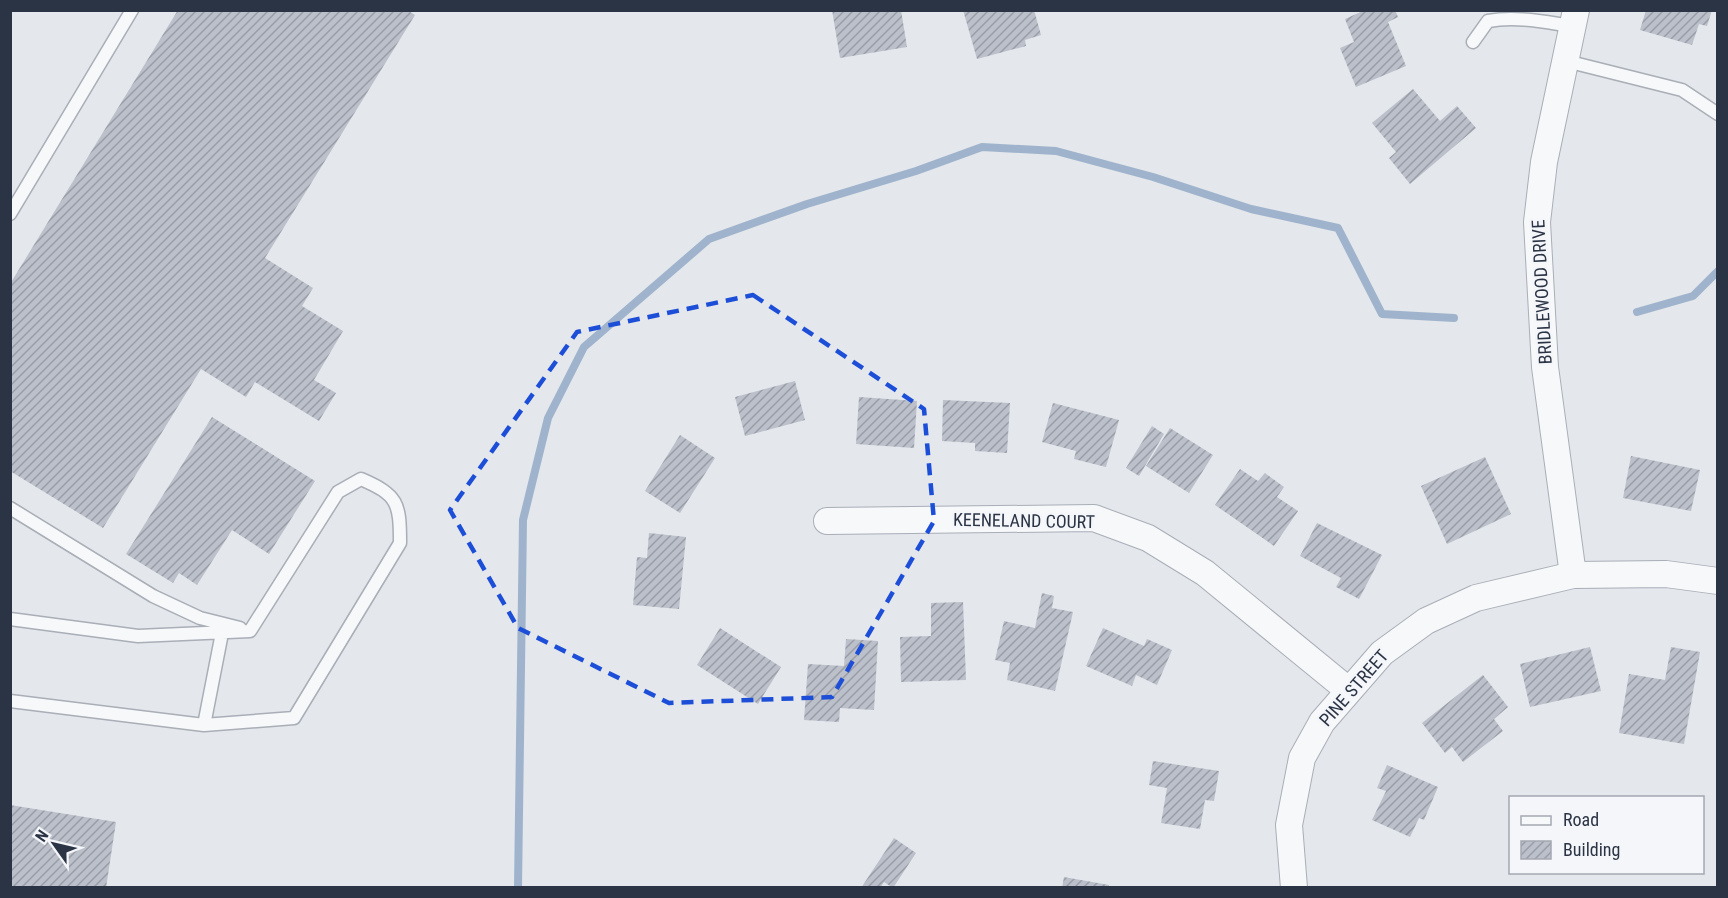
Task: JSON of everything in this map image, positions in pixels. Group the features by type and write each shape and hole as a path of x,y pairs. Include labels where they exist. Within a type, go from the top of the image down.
{"street":[{"name":"BRIDLEWOOD DRIVE","path":"1573,575 1545,367 1537,222 1544,162 1574,19"},
{"name":"KEENELAND COURT","path":"826,521 1094,518 1148,538 1205,573 1347,690"},
{"name":"PINE STREET","path":"1294,888 1288,825 1302,758 1322,723 1347,690 1382,653 1426,621 1476,598 1573,575 1666,574 1718,581"}],"lane":[{"path":"10,214 132,10"},
{"path":"1473,42 1488,21 1514,18 1574,19"},
{"path":"1566,61 1682,90 1718,114"},
{"path":"10,701 204,725 294,718 400,543 400,510 384,489 361,479 338,492 250,631"},
{"path":"10,508 153,596 200,618 250,631"},
{"path":"10,619 138,636 250,631"},
{"path":"204,725 222,633"}],"highlighted area":[{"path":"753,295 924,409 934,521 832,697 669,703 518,628 450,510 577,332"}],"building":[{"path":"178,10 407,10 415,15 265,258 313,288 302,306 343,331 314,380 336,393 319,421 255,382 246,397 201,369 103,528 10,471 10,284"},
{"path":"832,10 901,10 907,47 840,58"},
{"path":"963,10 1034,10 1041,35 1025,40 1026,46 977,59"},
{"path":"1365,10 1395,10 1398,17 1388,22 1406,66 1356,87 1340,48 1354,42 1345,19"},
{"path":"1646,10 1712,10 1707,26 1699,24 1692,45 1640,30"},
{"path":"1413,89 1440,121 1457,106 1476,128 1410,184 1389,158 1396,152 1372,123"},
{"path":"795,381 805,420 745,436 735,397"},
{"path":"859,397 917,401 914,448 856,444"},
{"path":"943,400 1010,403 1007,453 975,451 975,443 942,441"},
{"path":"1053,403 1119,420 1106,467 1074,459 1076,451 1042,442"},
{"path":"212,417 315,481 269,554 232,530 197,585 179,573 173,583 126,554"},
{"path":"1152,426 1164,434 1139,476 1126,468"},
{"path":"1170,428 1213,455 1189,493 1146,466"},
{"path":"680,435 715,458 680,513 645,491"},
{"path":"1631,456 1700,470 1691,511 1623,498"},
{"path":"1485,457 1511,514 1447,544 1421,486"},
{"path":"1240,469 1258,481 1265,473 1284,487 1277,497 1298,511 1274,546 1215,505"},
{"path":"1317,523 1382,555 1359,599 1336,587 1341,578 1300,556"},
{"path":"649,533 686,537 679,609 633,605 637,557 647,558"},
{"path":"1042,593 1054,596 1052,608 1073,612 1055,691 1007,680 1010,663 995,660 1004,621 1035,628"},
{"path":"963,602 966,680 901,682 900,637 931,636 931,603"},
{"path":"720,628 781,667 758,704 697,665"},
{"path":"1103,628 1144,646 1147,639 1172,650 1157,685 1136,675 1132,686 1086,666"},
{"path":"846,639 878,641 874,710 840,708 839,722 804,720 808,664 844,666"},
{"path":"1590,647 1601,691 1530,707 1520,664"},
{"path":"1671,647 1700,652 1684,744 1619,733 1629,674 1665,680"},
{"path":"1483,675 1508,707 1494,719 1503,731 1463,762 1452,747 1445,753 1422,723"},
{"path":"1153,761 1219,771 1214,801 1205,800 1200,829 1161,823 1167,788 1149,785"},
{"path":"1387,765 1438,787 1424,820 1419,818 1410,837 1372,820 1386,791 1377,788"},
{"path":"10,805 116,822 106,888 10,888"},
{"path":"894,838 916,853 893,888 884,882 880,888 861,888"},
{"path":"1064,877 1109,885 1109,888 1062,888"}],"waterway":[{"path":"518,888 523,520 548,418 584,347 709,239 807,204 916,171 982,147 1056,151 1153,177 1251,209 1338,228 1382,314 1454,318"},
{"path":"1637,312 1693,296 1718,271"}]}
